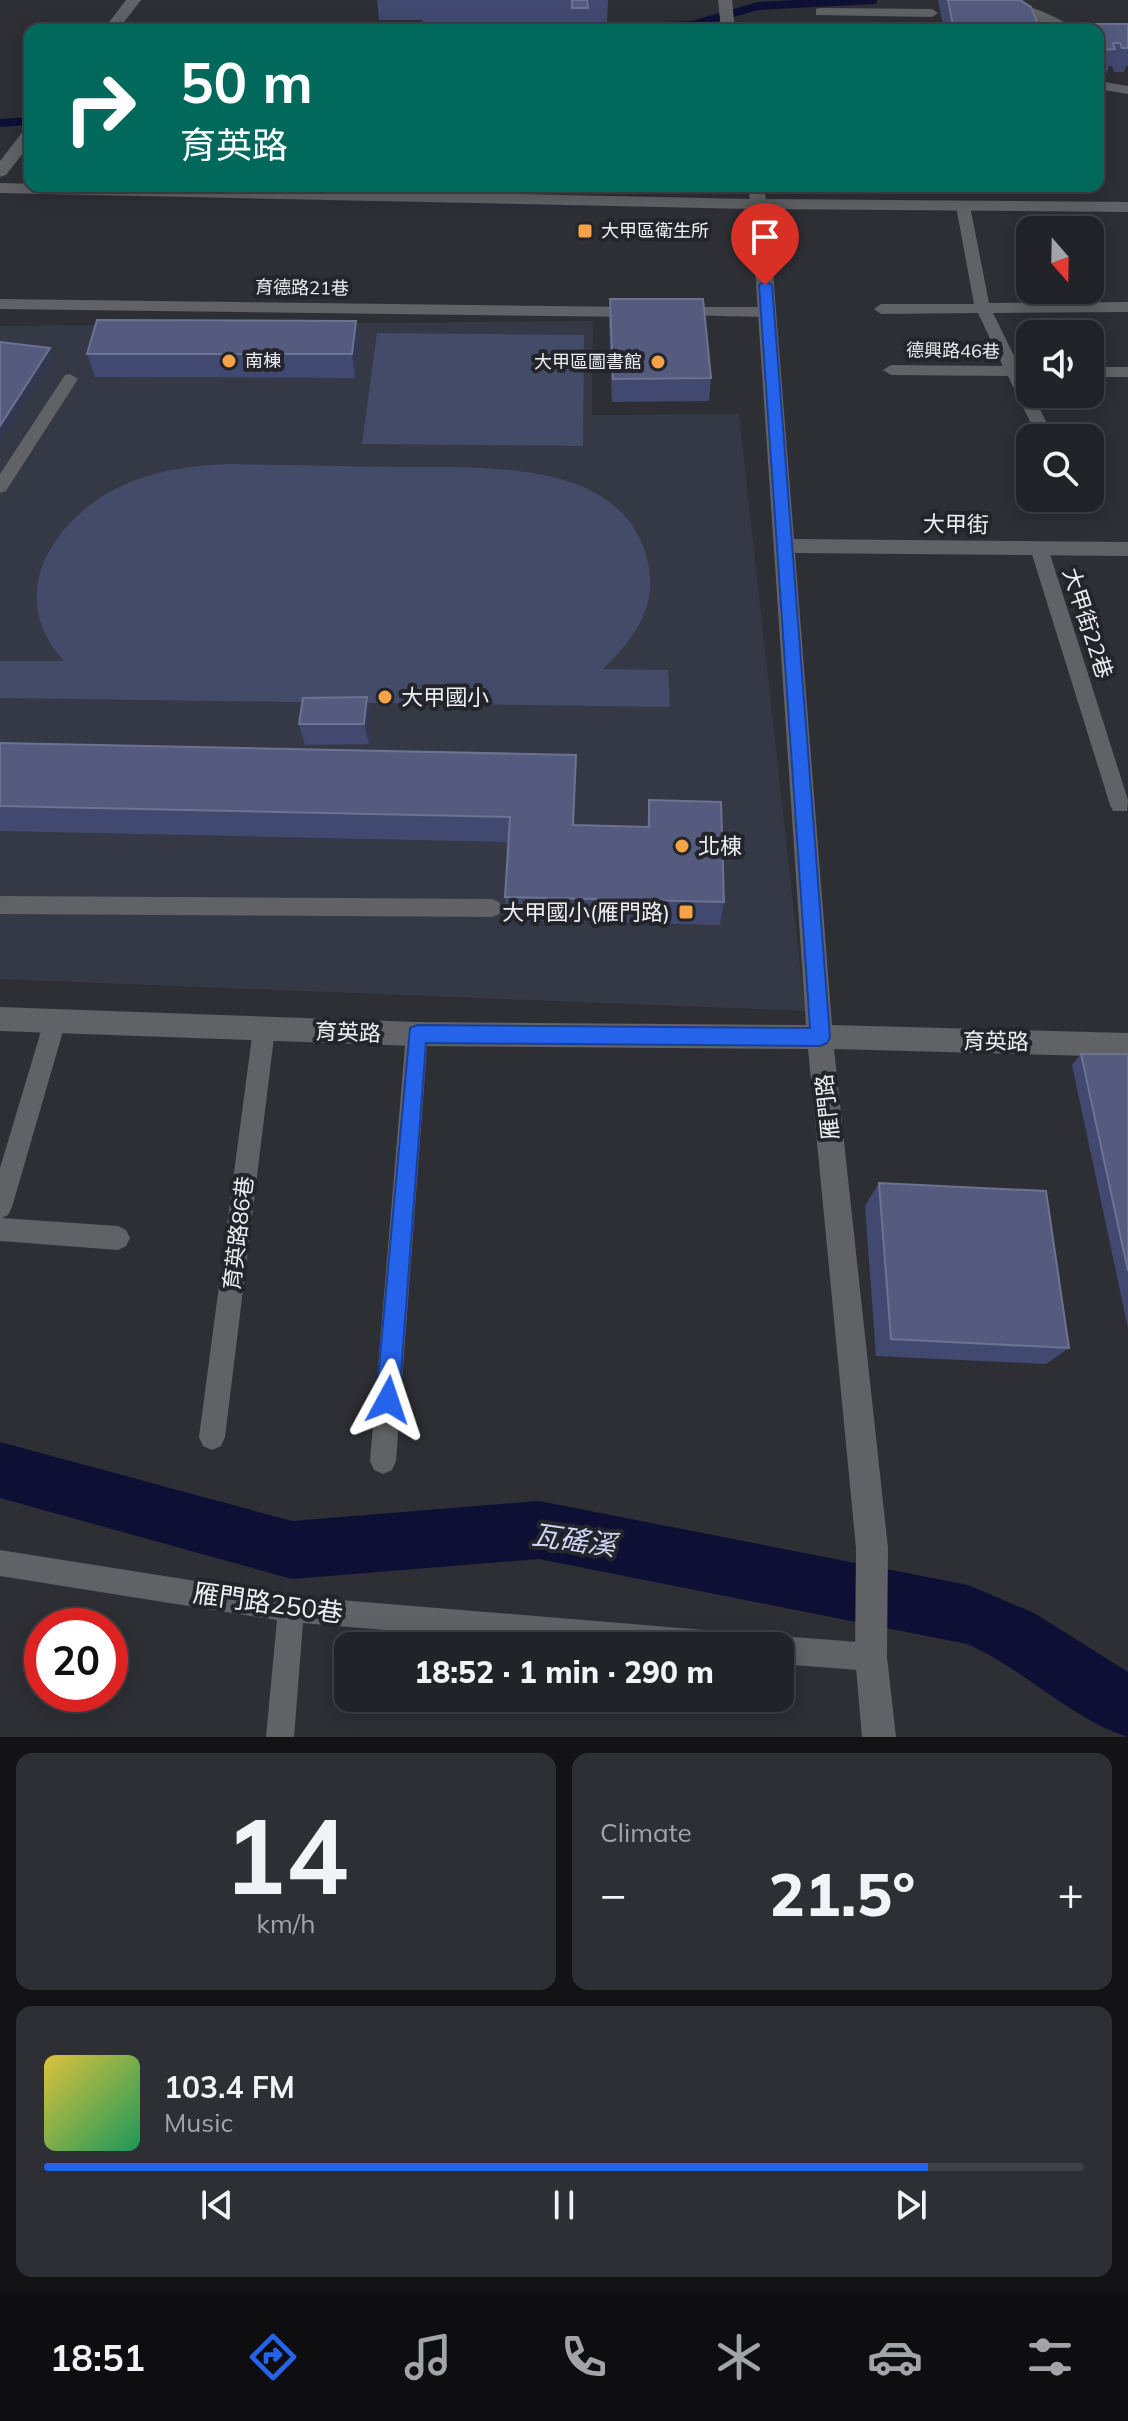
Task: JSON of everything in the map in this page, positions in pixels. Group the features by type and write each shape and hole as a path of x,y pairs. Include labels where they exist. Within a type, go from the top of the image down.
{"street":[{"path":"115,24 134,0"},
{"path":"725,0 727,24"},
{"path":"0,172 24,141"},
{"path":"0,188 24,188"},
{"path":"433,192 757,195 963,206 1128,207"},
{"name":"雁門路","path":"757,195 820,1037 872,1548 870,1642"},
{"name":"大甲街","path":"784,546 1128,549"},
{"name":"育英路","path":"0,1019 417,1034 820,1037 1128,1045"},
{"path":"870,1642 879,1737"}],"lane":[{"path":"992,0 1056,24"},
{"path":"820,12 931,7"},
{"path":"1104,86 1128,90"},
{"name":"德興路46巷","path":"963,206 982,306 1016,361"},
{"name":"育德路21巷","path":"0,304 767,312"},
{"name":"德興路46巷","path":"881,309 1128,307"},
{"name":"德興路46巷","path":"891,370 1016,371"},
{"path":"1104,372 1128,372"},
{"path":"0,487 70,379"},
{"name":"大甲街22巷","path":"1039,548 1120,805"},
{"path":"0,905 492,908"},
{"path":"0,1207 55,1021"},
{"name":"育英路86巷","path":"212,1437 264,1029"},
{"path":"383,1461 417,1034"},
{"path":"0,1229 118,1238"},
{"name":"雁門路250巷","path":"0,1563 291,1609 563,1632"},
{"path":"280,1737 291,1609"},
{"path":"794,1649 870,1642"}],"shaded area":[{"name":"大甲國小","path":"593,321 592,415 739,414 805,1011 0,979 0,326"},
{"path":"377,333 584,335 583,446 362,444"},
{"path":"230,464 505,470 544,475 580,486 611,503 634,528 648,563 650,579 646,609 640,622 624,647 603,669 668,670 670,707 0,698 0,661 64,661 46,635 37,608 38,581 47,556 62,533 82,512 106,494 157,473"}],"building":[{"path":"572,0 587,0 588,8 572,8"},
{"path":"948,0 1020,0 1031,7 1038,24 953,24"},
{"path":"1104,24 1128,24 1128,48 1113,43 1115,49 1104,50"},
{"name":"大甲區圖書館","path":"610,299 703,299 711,378 613,379"},
{"path":"97,320 356,321 352,354 87,354"},
{"path":"0,342 50,348 0,426"},
{"path":"367,697 364,724 299,724 303,698"},
{"name":"北棟","path":"0,743 576,755 573,825 649,827 649,800 721,802 724,902 505,897 510,817 0,806"},
{"path":"1081,1054 1128,1054 1128,1271"},
{"path":"879,1183 1046,1191 1069,1348 891,1339"}],"waterway":[{"path":"695,24 758,6 873,0"},
{"path":"0,123 24,121"},
{"name":"瓦磘溪","path":"0,1470 292,1550 539,1530 968,1615 1013,1634 1128,1707"}],"place":[{"name":"大甲區衛生所","path":"585,231"},
{"name":"南棟","path":"229,361"},
{"name":"大甲區圖書館","path":"658,362"},
{"name":"大甲國小","path":"385,697"},
{"name":"北棟","path":"682,846"},
{"name":"大甲國小(雁門路)","path":"686,912"}],"route":[{"path":"388,1400 417,1034 820,1037 765,285"}]}
